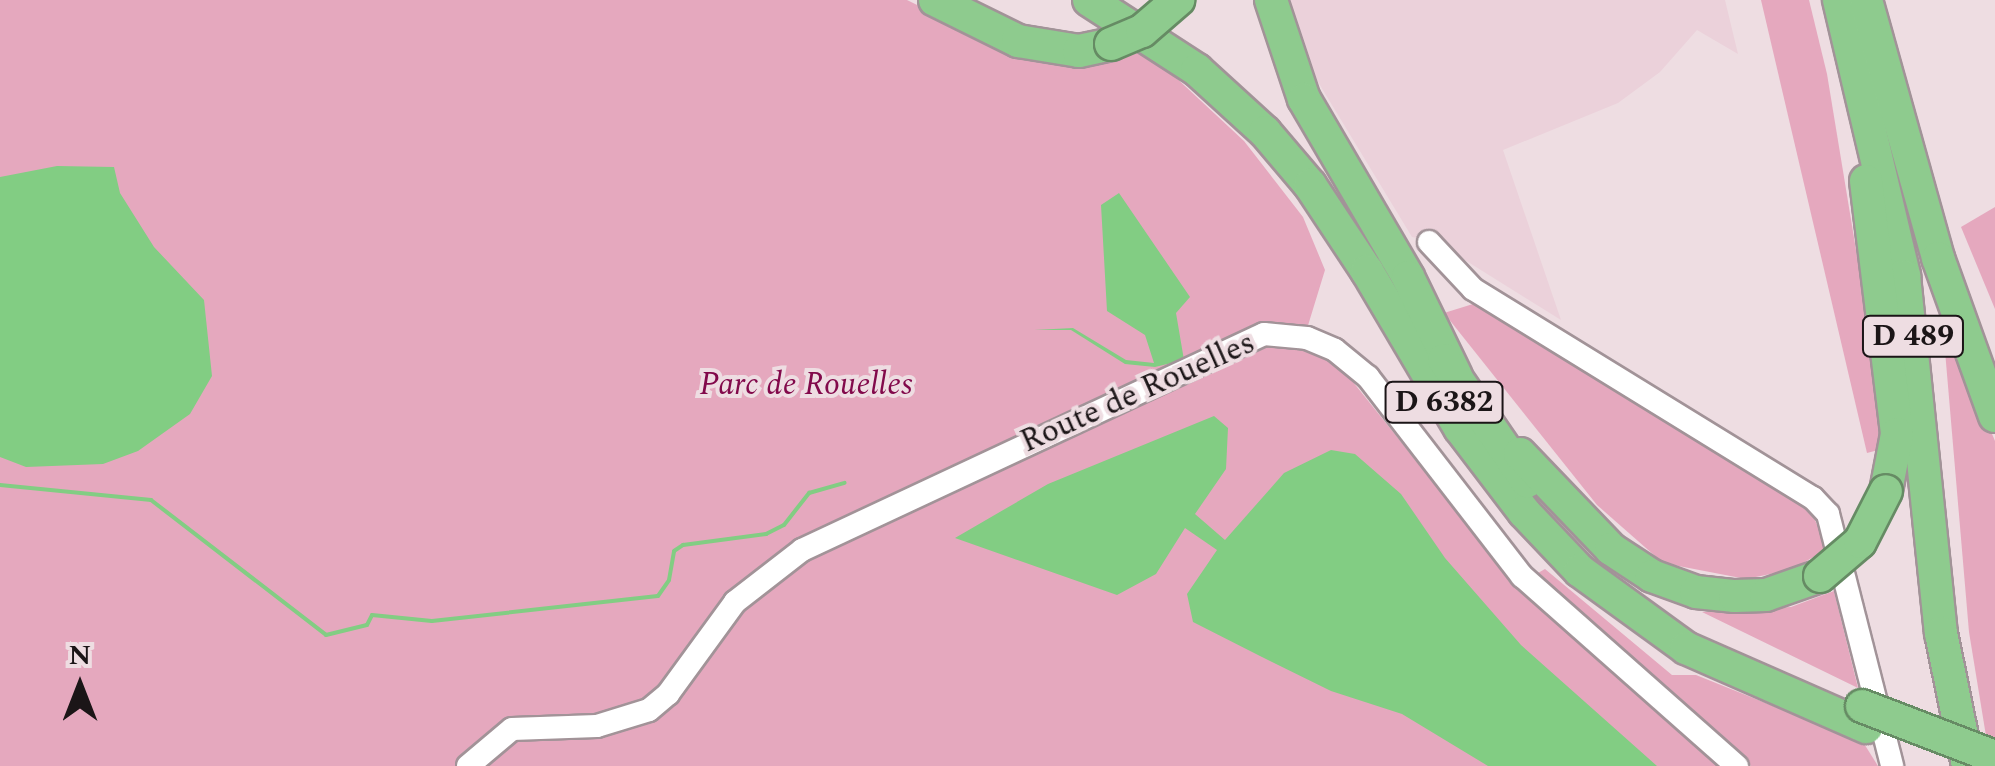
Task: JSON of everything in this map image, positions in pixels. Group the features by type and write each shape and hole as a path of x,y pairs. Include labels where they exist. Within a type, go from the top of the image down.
{"highway":[{"path":"935,0 1031,44 1079,51 1111,44 1142,31 1178,0"},
{"name":"D 6382","path":"1089,0 1198,70 1265,132 1310,185 1367,270 1460,428 1524,512 1580,571 1686,648 1864,716 1995,757"},
{"name":"D 6382","path":"1133,0 1212,54 1313,158 1469,400 1542,502 1625,580 1694,630 1966,766"},
{"path":"1272,0 1304,99 1408,277 1469,400 1611,550 1652,576 1696,592 1766,595 1820,576 1860,542 1886,491 1896,411 1858,77"},
{"name":"D 489","path":"1839,0 1904,276 1941,633 1966,766"},
{"name":"D 489","path":"1864,0 1938,258 1995,416"},
{"name":"D 489","path":"1864,0 1912,246 1940,436 1958,643 1984,766"},
{"path":"1938,258 1995,387"}],"street":[{"path":"1428,242 1473,289 1813,498 1828,514 1892,766"},
{"name":"Route de Rouelles","path":"468,766 489,741 512,729 608,725 649,710 668,694 735,602 802,550 1264,334 1307,338 1335,350 1368,377 1522,576 1737,766"}],"shaded area":[{"path":"1289,0 1725,0 1738,54 1697,30 1660,72 1618,103 1503,150 1561,320 1436,242 1412,237 1312,72"},
{"path":"57,166 114,167 120,193 154,247 204,300 212,376 190,414 138,451 103,464 26,467 0,457 0,177"},
{"path":"1119,193 1190,297 1176,313 1184,360 1155,367 1125,364 1071,330 1034,330 1073,328 1126,360 1154,363 1145,335 1107,311 1101,205"},
{"path":"1214,416 1228,428 1226,469 1195,514 1225,540 1284,473 1331,450 1355,454 1401,494 1445,558 1521,645 1657,766 1488,766 1402,714 1331,691 1260,656 1193,622 1187,594 1217,550 1185,528 1156,574 1117,595 955,538 1048,484"}],"green space":[{"name":"Parc de Rouelles","path":"0,0 907,0 988,40 1142,46 1244,141 1303,217 1325,270 1302,345 1337,362 1510,578 1717,766 0,766"},
{"path":"1761,0 1809,0 1827,74 1876,371 1882,449 1867,453"},
{"path":"1995,207 1995,309 1961,227"},
{"path":"1473,304 1810,509 1828,549 1790,570 1746,579 1663,563 1597,505 1444,313"},
{"path":"1951,336 1995,441 1995,745 1987,742 1969,632 1944,339"},
{"path":"1545,569 1672,675 1696,675 1863,742 1878,766 1751,766 1538,573"},
{"path":"1834,591 1858,688 1702,612 1791,607"}],"waterway":[{"path":"0,485 151,500 326,635 367,625 372,615 432,621 658,596 669,580 674,551 683,545 766,534 784,525 809,493 845,483"}]}
